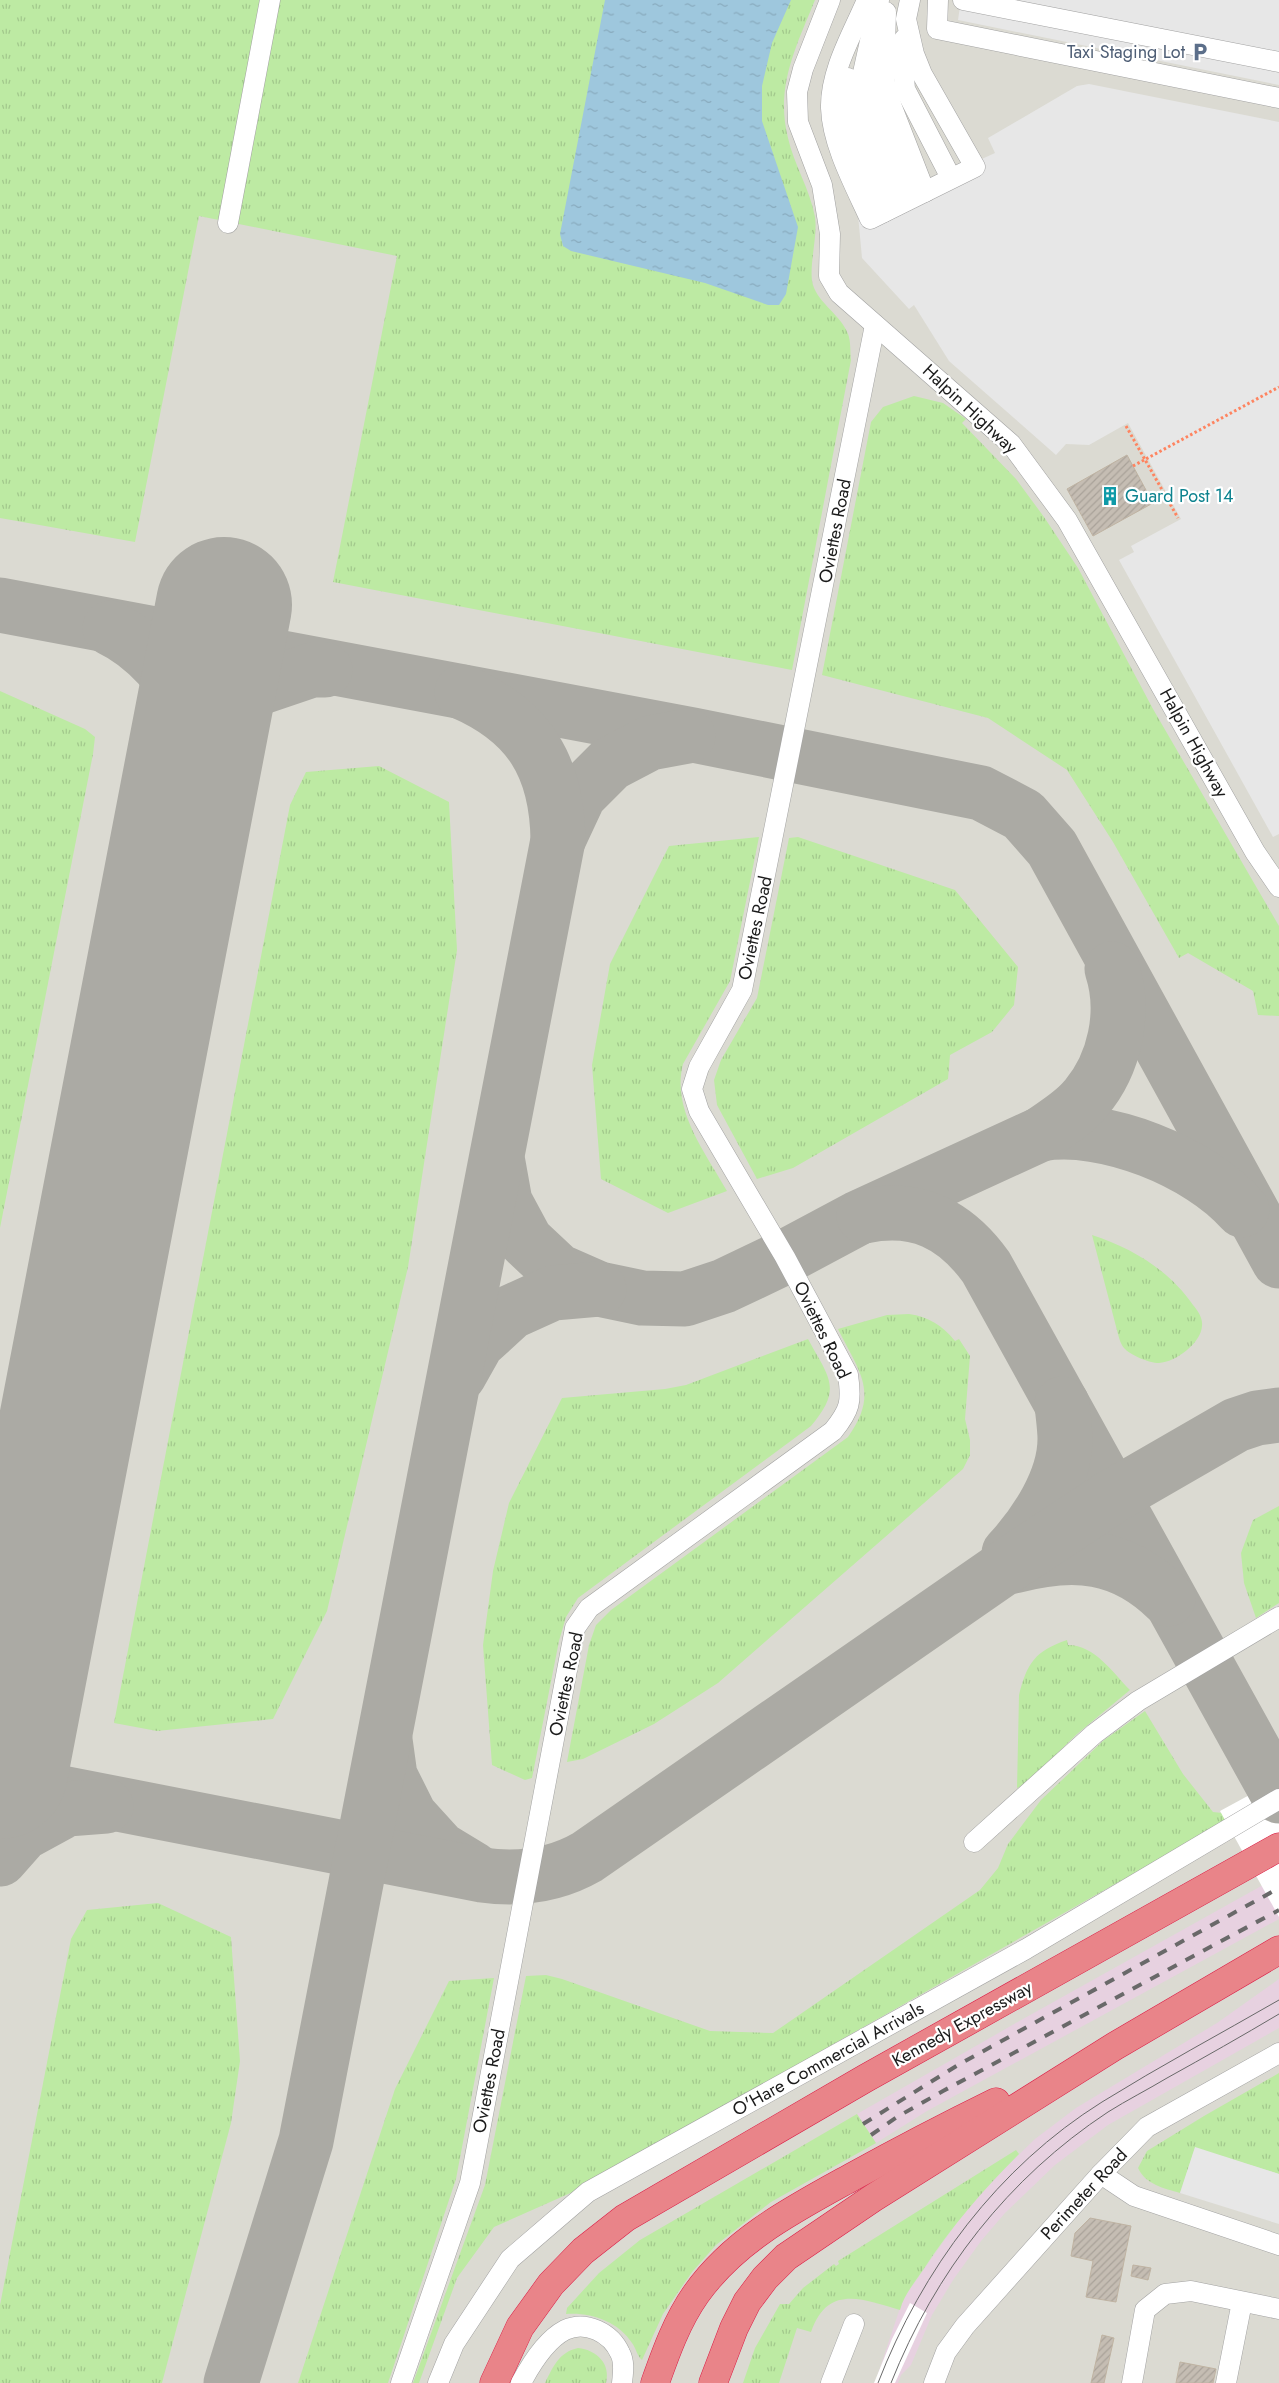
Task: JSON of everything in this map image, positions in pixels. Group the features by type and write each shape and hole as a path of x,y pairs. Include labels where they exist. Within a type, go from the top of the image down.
{"highway":[{"name":"Kennedy Expressway","path":"494,2383 520,2327 551,2284 583,2251 625,2218 875,2073 1279,1847"},
{"path":"714,2383 734,2328 748,2302 765,2278 786,2257 873,2198 1115,2046 1279,1950"},
{"path":"654,2383 668,2346 696,2294 721,2265 758,2232 780,2217 932,2133 1115,2046"}],"street":[{"path":"228,223 270,0"},
{"name":"Halpin Highway","path":"830,0 803,69 797,92 798,122 822,185 830,234 829,276 839,293 1011,444 1038,478 1067,520 1255,852 1279,886"},
{"path":"867,0 835,78 831,106 833,127 851,178 897,205"},
{"path":"873,0 850,66 844,91 846,122 897,205"},
{"path":"879,0 859,91 862,119 897,205"},
{"path":"886,0 872,70 872,88 897,205"},
{"path":"886,0 894,68 905,89 963,172"},
{"path":"938,0 937,29 1279,98"},
{"path":"963,0 1279,62"},
{"path":"897,205 892,107 884,80 894,68 908,10"},
{"path":"908,10 907,50 913,82 963,172"},
{"path":"897,205 963,172"},
{"name":"Oviettes Road","path":"401,2383 470,2183 575,1628 589,1608 833,1431 846,1414 852,1397 848,1375 785,1257 698,1111 692,1088 699,1066 742,990 876,325"},
{"path":"974,1842 1094,1734 1138,1701 1279,1617"},
{"name":"O'Hare Commercial Arrivals","path":"438,2383 454,2344 510,2259 588,2192 1026,1949 1279,1799"},
{"name":"Perimeter Road","path":"934,2383 946,2352 964,2326 1101,2174 1147,2127 1279,2053"},
{"path":"1101,2174 1134,2196 1279,2245"},
{"path":"1132,2383 1146,2310 1165,2294 1191,2291 1279,2309"},
{"path":"1226,2383 1242,2302"},
{"path":"831,2383 854,2324"},
{"path":"521,2383 535,2360 556,2337 575,2327 588,2327 605,2334 621,2354 624,2368 622,2383"}],"path":[{"path":"1133,466 1279,387"},
{"path":"1126,426 1178,518"}],"shaded area":[{"path":"0,0 1279,0 1279,2383 0,2383"},
{"name":"Taxi Staging Lot","path":"961,0 1279,0 1279,85 958,20"},
{"path":"1089,84 1279,122 1279,834 1273,837 1119,560 1134,552 1131,546 1181,519 1128,423 1089,445 1066,444 1056,455 949,361 914,305 909,309 862,258 858,215 995,153 988,138 1077,86"},
{"path":"1279,1876 1279,1919 927,2111 876,2143 857,2114 1023,2019"},
{"path":"1279,1979 1279,2028 1108,2125 1055,2165 1005,2213 981,2241 953,2280 932,2315 911,2365 901,2375 898,2383 875,2383 903,2299 968,2207 998,2175 1035,2139 1076,2108 1217,2023"},
{"path":"1195,2147 1279,2174 1279,2224 1180,2193"}],"green space":[{"path":"0,0 815,0 789,68 784,102 785,119 794,158 810,197 815,217 813,285 820,298 845,327 850,340 851,360 792,670 333,582 397,256 199,216 135,542 0,518"},
{"path":"914,396 943,403 966,419 962,423 1016,479 1078,568 1153,709 1279,926 1279,1016 1258,1015 1253,991 1188,953 1179,958 1113,842 1067,770 988,718 822,675 871,422 883,407"},
{"path":"0,691 85,729 95,737 0,1228"},
{"path":"379,766 449,802 457,950 408,1267 327,1611 273,1719 157,1731 114,1723 290,805 306,772"},
{"path":"759,837 730,981 683,1064 681,1081 682,1098 686,1114 701,1146 727,1191 668,1213 601,1179 592,1065 610,964 669,846"},
{"path":"798,837 955,890 1018,967 1014,1005 992,1032 950,1055 948,1079 793,1168 757,1179 717,1105 714,1080 721,1060 757,998 789,838"},
{"path":"1092,1235 1121,1246 1161,1271 1183,1292 1198,1312 1202,1323 1201,1332 1192,1345 1180,1355 1166,1362 1150,1362 1127,1351 1123,1347 1118,1336"},
{"path":"909,1314 923,1317 940,1326 955,1341 959,1339 970,1356 965,1419 970,1440 970,1455 963,1469 718,1683 654,1724 583,1759 567,1762 589,1645 596,1625 611,1610 848,1437 858,1421 863,1407 863,1382 859,1370 838,1329 887,1315"},
{"path":"808,1339 827,1374 829,1383 830,1392 821,1413 811,1426 578,1598 566,1617 559,1641 532,1778 525,1780 492,1765 483,1645 493,1571 509,1503 562,1398 665,1389 686,1385"},
{"path":"1279,1506 1279,1603 1256,1618 1244,1583 1241,1553 1253,1520"},
{"path":"1067,1640 1068,1645 1078,1646 1087,1650 1103,1661 1130,1690 1077,1734 1026,1784 1017,1788 1019,1695 1025,1674 1029,1666 1040,1654 1056,1644"},
{"path":"1145,1711 1183,1774 1213,1812 1222,1813 1226,1821 575,2191 494,2227 457,2278 419,2383 413,2383 485,2185 526,1976 546,1975 562,1979 710,2031 773,2033 980,1890 998,1868 1008,1844 1041,1800 1104,1740"},
{"path":"158,1903 231,1937 240,2061 231,2123 162,2383 0,2383 0,2305 71,1939 87,1910"},
{"path":"494,1978 456,2179 388,2383 298,2383 395,2089 449,1981"},
{"path":"1279,2073 1279,2174 1195,2148 1180,2193 1156,2185 1141,2174 1138,2168 1147,2151"},
{"path":"857,2114 876,2143 771,2202 716,2245 692,2272 663,2314 642,2360 626,2335 611,2324 594,2316 566,2314 567,2308 599,2273 640,2240"},
{"path":"1016,2150 1019,2154 980,2195 945,2239 910,2289 900,2310 860,2299 837,2301 827,2307 818,2317 811,2332 797,2328 779,2383 743,2383 755,2348 780,2304 789,2304 803,2288 834,2264 836,2266 839,2264 838,2261"},
{"path":"578,2348 585,2349 601,2359 606,2370 606,2383 545,2383 557,2361 566,2353"}],"water":[{"path":"605,0 791,0 772,43 762,86 762,121 798,227 786,294 779,305 768,305 705,283 571,251 563,246 560,234"}],"pier":[{"path":"1279,1779 1279,1917 1220,1811"},
{"path":"910,2303 927,2313 895,2383 874,2383 892,2339"}],"building":[{"name":"Guard Post 14","path":"1127,455 1153,503 1093,536 1067,489"},
{"path":"1090,2218 1131,2226 1116,2302 1086,2297 1093,2261 1071,2256 1075,2233"},
{"path":"1133,2265 1151,2268 1148,2280 1131,2276"},
{"path":"1102,2335 1114,2338 1104,2383 1091,2383"},
{"path":"1180,2362 1216,2369 1213,2383 1176,2383"}],"taxiway":[{"path":"0,605 693,735 981,793 1023,815 1052,848 1279,1261"},
{"path":"110,628 135,643 147,653 177,689 189,715 192,732 193,762"},
{"path":"193,762 219,722 253,690 312,670 325,670"},
{"path":"231,2383 306,2141 558,840 552,790 545,768 535,749 522,732 505,717 462,692"},
{"path":"558,840 579,795 610,764 650,743 688,736"},
{"path":"498,1163 505,1202 526,1241 558,1271 599,1289 642,1298 685,1299 724,1286 785,1257 858,1218 1041,1134 1065,1117 1086,1098 1104,1070 1111,1054 1118,1020 1116,985 1112,969"},
{"path":"1041,1134 1066,1132 1093,1134 1149,1150 1177,1162 1202,1176 1242,1210"},
{"path":"864,1216 901,1213 933,1221 961,1239 986,1267 1279,1796"},
{"path":"459,1375 477,1343 511,1312 553,1293 599,1289"},
{"path":"1009,1553 1039,1515 1060,1470 1065,1439 1062,1404"},
{"path":"0,1781 482,1875 523,1877 562,1869 587,1857 1004,1568 1113,1496 1236,1425 1257,1418 1279,1415"},
{"path":"1014,1566 1057,1558 1096,1560 1115,1565 1133,1573 1151,1584 1168,1599"},
{"path":"385,1740 390,1776 410,1816 440,1849 473,1869"},
{"path":"0,1859 23,1833 67,1809 106,1806"}],"runway":[{"path":"0,1771 224,605"}],"tram line":[{"path":"878,2383 896,2341 917,2300 941,2261 997,2189 1029,2157 1064,2128 1102,2102 1279,2000"},
{"path":"891,2383 929,2303 953,2266 978,2231 1007,2197 1038,2167 1072,2138 1108,2112 1279,2014"}],"railway":[{"path":"863,2124 958,2065 1279,1888"},
{"path":"871,2135 897,2117 943,2091 1279,1910"}],"place":[{"name":"Taxi Staging Lot","path":"1200,52"},
{"name":"Guard Post 14","path":"1110,496"}]}
